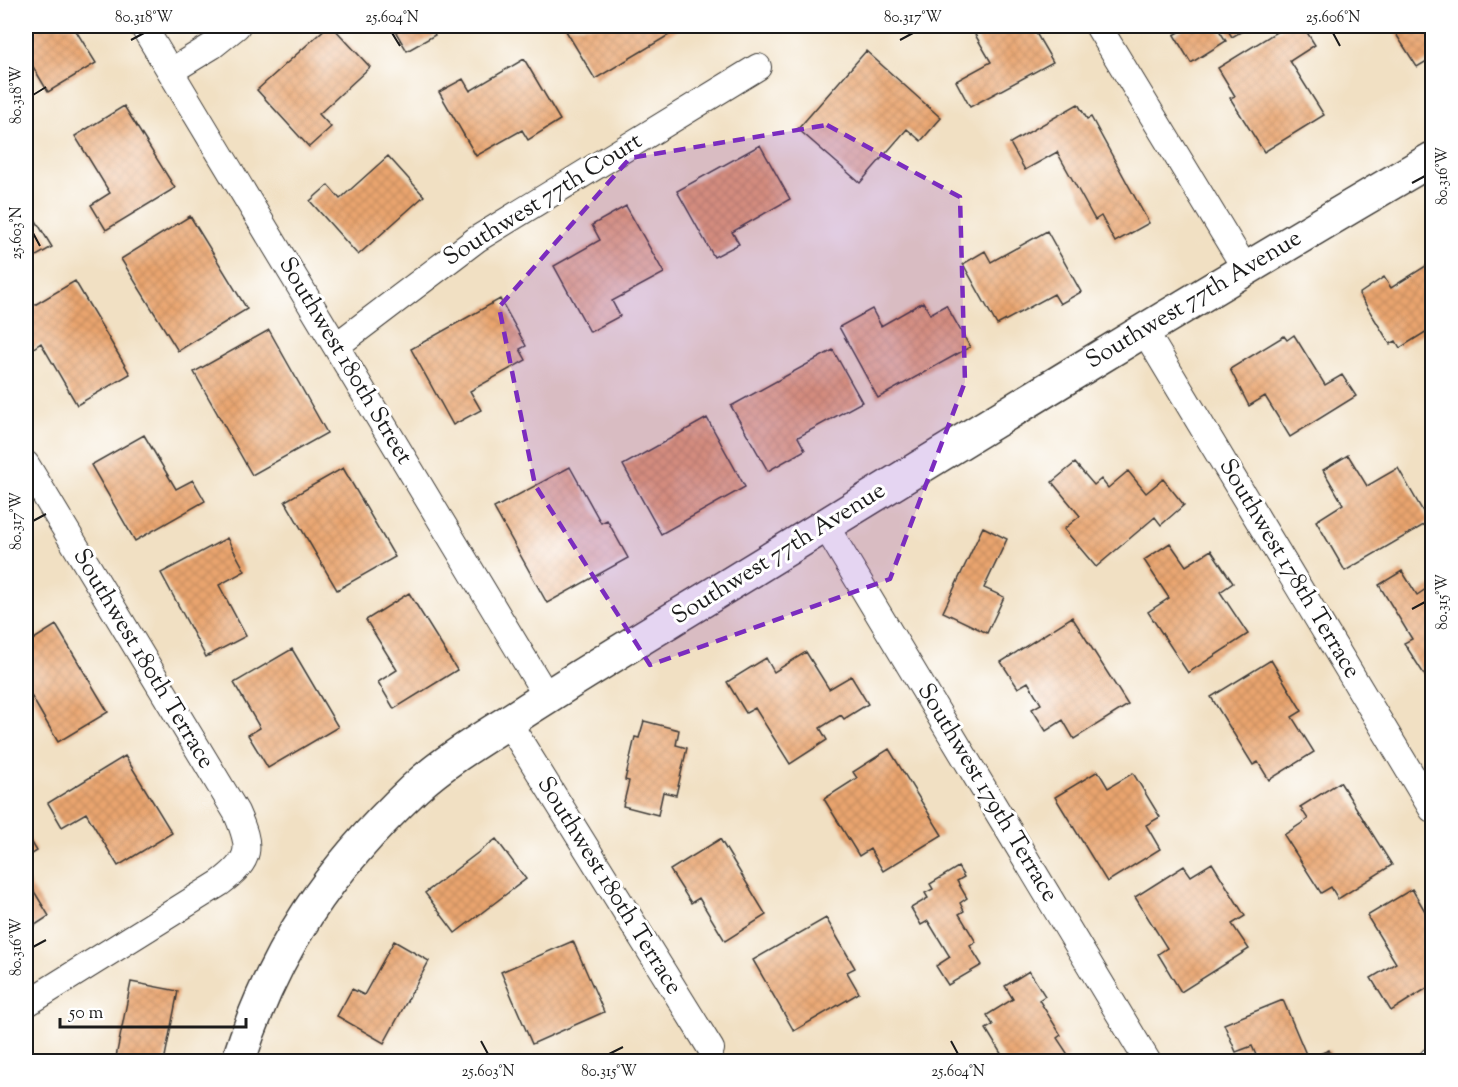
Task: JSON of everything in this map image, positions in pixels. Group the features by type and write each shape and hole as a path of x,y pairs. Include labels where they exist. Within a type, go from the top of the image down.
{"street":[{"name":"Southwest 180th Street","path":"143,26 547,697"},
{"path":"171,71 212,46 237,26"},
{"path":"1098,26 1245,268"},
{"name":"Southwest 77th Court","path":"336,346 477,239 758,66"},
{"name":"Southwest 77th Avenue","path":"238,1062 255,1011 284,948 320,893 369,834 419,785 547,697 825,525 1245,268 1432,159"},
{"name":"Southwest 178th Terrace","path":"1144,330 1432,809"},
{"name":"Southwest 180th Terrace","path":"26,464 236,812 246,839 245,859 220,883 26,1004"},
{"name":"Southwest 179th Terrace","path":"825,525 1148,1062"},
{"name":"Southwest 180th Terrace","path":"508,722 711,1049"}],"highlighted area":[{"path":"827,125 960,197 965,382 890,579 650,665 535,485 499,307 630,158"}],"building":[{"path":"26,26 73,26 96,63 48,92 26,55"},
{"path":"328,26 332,26 370,67 319,114 331,127 309,147 257,90"},
{"path":"392,26 430,26 435,35 407,51"},
{"path":"563,26 677,26 679,29 595,79"},
{"path":"970,26 1032,26 1053,62 970,107 956,81 991,62"},
{"path":"1190,26 1220,26 1217,27 1226,41 1191,63 1174,35"},
{"path":"1225,26 1251,26 1232,37"},
{"path":"1286,26 1303,26 1315,45 1290,61 1324,115 1264,152 1230,98 1235,96 1218,68"},
{"path":"1402,26 1432,26 1432,63 1430,59 1417,67 1394,31"},
{"path":"866,51 941,118 921,141 907,129 860,183 798,129"},
{"path":"524,59 560,120 528,140 522,130 476,156 439,92 463,79 470,91"},
{"path":"1078,104 1087,119 1091,117 1149,223 1115,242 1101,216 1095,220 1057,152 1025,170 1010,143"},
{"path":"124,106 175,188 106,230 91,205 110,193 75,136"},
{"path":"760,145 790,199 732,232 739,244 714,257 677,191"},
{"path":"388,156 424,196 358,255 310,201 328,185 340,199"},
{"path":"626,206 664,273 612,301 620,316 590,332 554,266 600,240 592,225"},
{"path":"30,211 52,247 26,262 26,214"},
{"path":"190,216 247,309 178,351 121,259"},
{"path":"1047,231 1081,292 1060,304 1054,294 997,325 963,264 985,251 991,262"},
{"path":"1432,262 1432,328 1400,348 1396,341 1390,344 1359,294 1384,277 1391,288"},
{"path":"75,281 130,374 77,405 41,343 26,353 26,310"},
{"path":"500,299 526,346 520,349 526,360 470,391 481,410 453,425 411,349"},
{"path":"923,302 930,314 946,305 970,347 878,398 839,327 872,309 881,326"},
{"path":"269,330 327,433 252,475 194,372"},
{"path":"1294,335 1325,385 1342,375 1356,396 1290,437 1265,396 1249,406 1230,369 1284,336 1287,340"},
{"path":"833,350 862,402 798,437 805,450 768,471 731,406"},
{"path":"707,418 745,487 661,534 623,465"},
{"path":"144,435 176,489 193,480 205,501 135,541 91,465"},
{"path":"1348,455 1367,486 1398,468 1429,522 1345,571 1316,521 1343,504 1323,470"},
{"path":"1075,463 1094,485 1101,479 1108,488 1128,471 1146,493 1163,479 1184,505 1161,525 1155,517 1096,567 1064,529 1080,516 1052,482"},
{"path":"570,467 601,523 607,520 628,558 547,603 494,508"},
{"path":"343,468 395,557 337,590 285,501"},
{"path":"983,527 1007,539 984,588 1004,597 987,633 943,612"},
{"path":"227,538 245,571 219,585 246,636 206,657 161,573"},
{"path":"1170,543 1186,566 1211,550 1233,583 1220,592 1248,634 1188,673 1148,612 1169,598 1144,560"},
{"path":"1402,571 1417,595 1432,585 1432,680 1429,682 1404,643 1412,639 1379,585"},
{"path":"409,593 457,670 394,709 378,682 397,670 366,620"},
{"path":"1072,617 1128,705 1074,739 1063,720 1046,731 1032,709 1041,704 1028,682 1018,688 1001,662"},
{"path":"56,625 108,712 58,742 26,687 26,644"},
{"path":"292,649 338,727 268,768 248,735 260,728 234,683"},
{"path":"806,652 829,689 851,676 868,704 844,719 841,715 820,728 827,740 790,764 755,708 746,713 727,682 766,658 774,672"},
{"path":"1271,660 1302,711 1292,717 1314,752 1269,780 1258,762 1253,765 1211,697"},
{"path":"644,721 679,730 676,745 687,748 676,795 663,792 658,815 623,806 629,781 625,780 635,737 639,738"},
{"path":"889,749 942,835 883,871 870,849 859,856 824,799 857,778 853,772"},
{"path":"125,756 172,833 118,866 86,813 62,827 48,803"},
{"path":"1098,771 1108,788 1133,773 1160,817 1146,825 1160,849 1107,882 1055,797"},
{"path":"1340,782 1392,865 1338,899 1331,887 1321,893 1284,835 1308,819 1300,807"},
{"path":"26,833 37,851 26,858"},
{"path":"496,839 526,879 455,933 425,893"},
{"path":"720,839 766,915 725,941 699,898 691,903 670,870"},
{"path":"1212,863 1245,916 1232,924 1249,949 1181,992 1158,954 1167,948 1135,897 1184,866 1191,876"},
{"path":"958,867 964,877 957,881 967,898 960,903 964,911 959,914 976,942 970,946 982,965 948,985 936,966 950,957 928,921 921,925 911,908 928,898 925,893 933,889 930,884"},
{"path":"26,878 49,916 26,931"},
{"path":"1412,889 1432,923 1432,985 1391,1011 1371,978 1396,963 1367,916"},
{"path":"826,918 855,968 847,972 859,993 794,1031 753,960"},
{"path":"394,941 429,961 384,1043 337,1016 352,989 364,995"},
{"path":"573,941 604,1012 532,1044 501,972"},
{"path":"1029,971 1045,996 1039,1000 1061,1035 1057,1038 1069,1056 1061,1062 1006,1062 986,1029 993,1025 987,1015 1013,999 1005,986"},
{"path":"131,982 178,991 164,1062 115,1062"},
{"path":"1283,1000 1308,1059 1329,1050 1334,1062 1259,1062 1252,1046 1236,1052 1224,1024"},
{"path":"318,1056 347,1058 347,1062 318,1062"}]}
